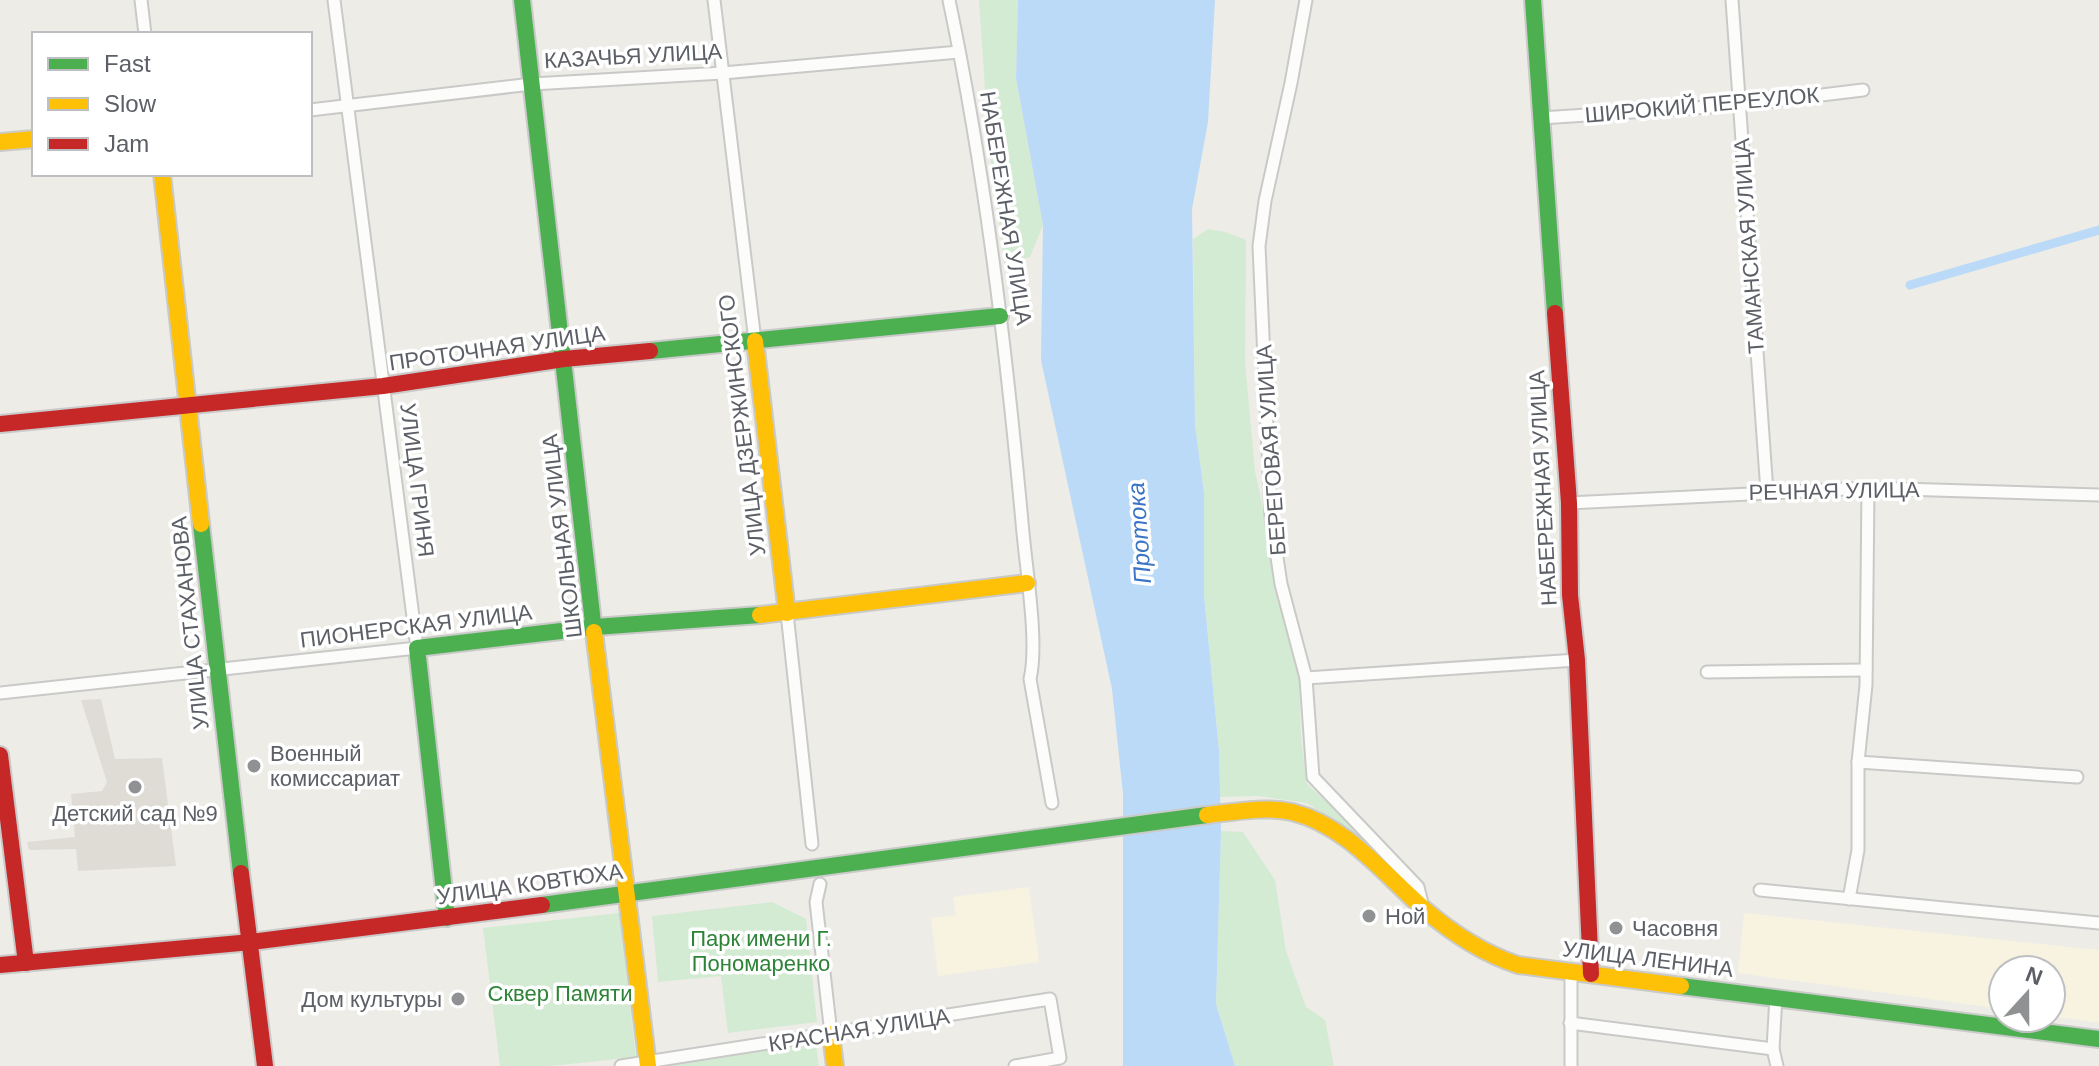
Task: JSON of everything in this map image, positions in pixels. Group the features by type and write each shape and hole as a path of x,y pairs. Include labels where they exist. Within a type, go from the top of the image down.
{"street":[{"path":"141,0 145,32"},
{"name":"УЛИЦА ГРИНЯ","path":"334,0 417,648 447,918"},
{"name":"ШКОЛЬНАЯ УЛИЦА","path":"522,0 614,804 628,892 648,1064"},
{"name":"УЛИЦА ДЗЕРЖИНСКОГО","path":"714,0 812,844"},
{"name":"НАБЕРЕЖНАЯ УЛИЦА","path":"949,0 981,172 1000,316 1027,583 1033,667 1030,679 1052,803"},
{"name":"БЕРЕГОВАЯ УЛИЦА","path":"1306,0 1265,201 1259,246 1271,517 1281,584 1306,678 1313,777 1418,887 1423,907"},
{"name":"НАБЕРЕЖНАЯ УЛИЦА","path":"1533,0 1569,503 1570,595 1577,660 1591,974"},
{"name":"ТАМАНСКАЯ УЛИЦА","path":"1732,0 1767,492"},
{"name":"КАЗАЧЬЯ УЛИЦА","path":"312,110 532,84 723,73 959,52"},
{"name":"ШИРОКИЙ ПЕРЕУЛОК","path":"1541,118 1739,105 1863,90"},
{"path":"0,142 32,139"},
{"name":"УЛИЦА СТАХАНОВА","path":"162,176 216,671 265,1066"},
{"name":"ПРОТОЧНАЯ УЛИЦА","path":"0,424 383,386 564,359 1000,316"},
{"path":"1849,899 1858,850 1858,762 1866,670 1868,488"},
{"name":"РЕЧНАЯ УЛИЦА","path":"1569,503 1868,488 2099,495"},
{"name":"ПИОНЕРСКАЯ УЛИЦА","path":"0,693 595,627 787,613 1027,583"},
{"path":"1306,678 1577,660"},
{"path":"1707,672 1866,670"},
{"path":"0,755 26,963"},
{"path":"1858,762 2077,777"},
{"name":"УЛИЦА ЛЕНИНА","path":"1239,811 1274,810 1300,814 1317,821 1348,840 1464,940 1498,960 2099,1039"},
{"name":"УЛИЦА КОВТЮХА","path":"0,965 251,942 447,918 1239,811"},
{"path":"820,884 816,902 835,1066"},
{"path":"1760,890 2099,923"},
{"path":"1571,972 1571,1066"},
{"path":"1776,996 1773,1049 1777,1066"},
{"name":"КРАСНАЯ УЛИЦА","path":"621,1066 1050,999 1061,1062"},
{"path":"1570,1023 1773,1049"},
{"path":"1015,1066 1061,1062"}],"shaded area":[{"name":"Детский сад №9","path":"101,699 115,759 162,758 176,866 78,871 76,849 29,850 27,842 75,837 71,794 102,791 107,782 81,700"},
{"path":"1029,887 1039,962 938,976 931,918 956,915 953,897"},
{"path":"1744,913 2099,950 2099,1023 2067,1018 2067,954 1987,954 1987,1007 1738,973"}],"green space":[{"path":"979,0 1018,0 1016,78 1043,225 1030,257 1005,265 989,147"},
{"path":"1208,229 1246,240 1245,362 1255,471 1299,679 1301,737 1307,784 1370,842 1368,847 1307,803 1258,796 1220,797 1219,750 1204,595 1204,492 1195,425 1193,239"},
{"path":"1221,831 1243,832 1275,880 1286,951 1306,1007 1325,1020 1334,1066 1235,1066 1216,1004"},
{"name":"Парк имени Г. Пономаренко","path":"772,902 806,919 817,1022 728,1033 721,976 658,982 652,916"},
{"name":"Сквер Памяти","path":"619,913 636,1057 551,1066 500,1066 483,928"},
{"path":"816,1044 819,1066 660,1066 659,1063"}],"water":[{"name":"Протока","path":"1018,0 1215,0 1208,122 1192,209 1195,425 1204,492 1204,595 1219,751 1221,831 1216,1004 1235,1066 1123,1066 1123,794 1112,689 1041,360 1043,225 1016,78"}],"waterway":[{"path":"1910,285 2099,230"}],"traffic: fast":[{"path":"522,0 594,632"},
{"path":"1533,0 1555,313"},
{"path":"650,351 1000,316"},
{"path":"201,524 241,873"},
{"path":"447,918 417,648 595,627 760,615"},
{"path":"542,905 1207,815"},
{"path":"1681,986 2099,1039"}],"traffic: slow":[{"path":"0,142 32,139"},
{"path":"162,176 201,524"},
{"path":"755,341 787,613"},
{"path":"760,615 1027,583"},
{"path":"594,632 648,1066"},
{"path":"1207,815 1271,810 1312,818 1347,839 1457,935 1492,955 1518,965 1681,986"},
{"path":"831,1034 835,1066"}],"traffic: jam":[{"path":"1555,313 1569,503 1570,595 1577,660 1591,974"},
{"path":"0,424 383,386 564,359 650,351"},
{"path":"0,755 26,963"},
{"path":"241,873 265,1066"},
{"path":"0,965 251,942 542,905"}],"place":[{"name":"Военный комиссариат","path":"254,766"},
{"name":"Детский сад №9","path":"135,787"},
{"name":"Ной","path":"1369,916"},
{"name":"Часовня","path":"1616,928"},
{"name":"Дом культуры","path":"458,999"}]}
